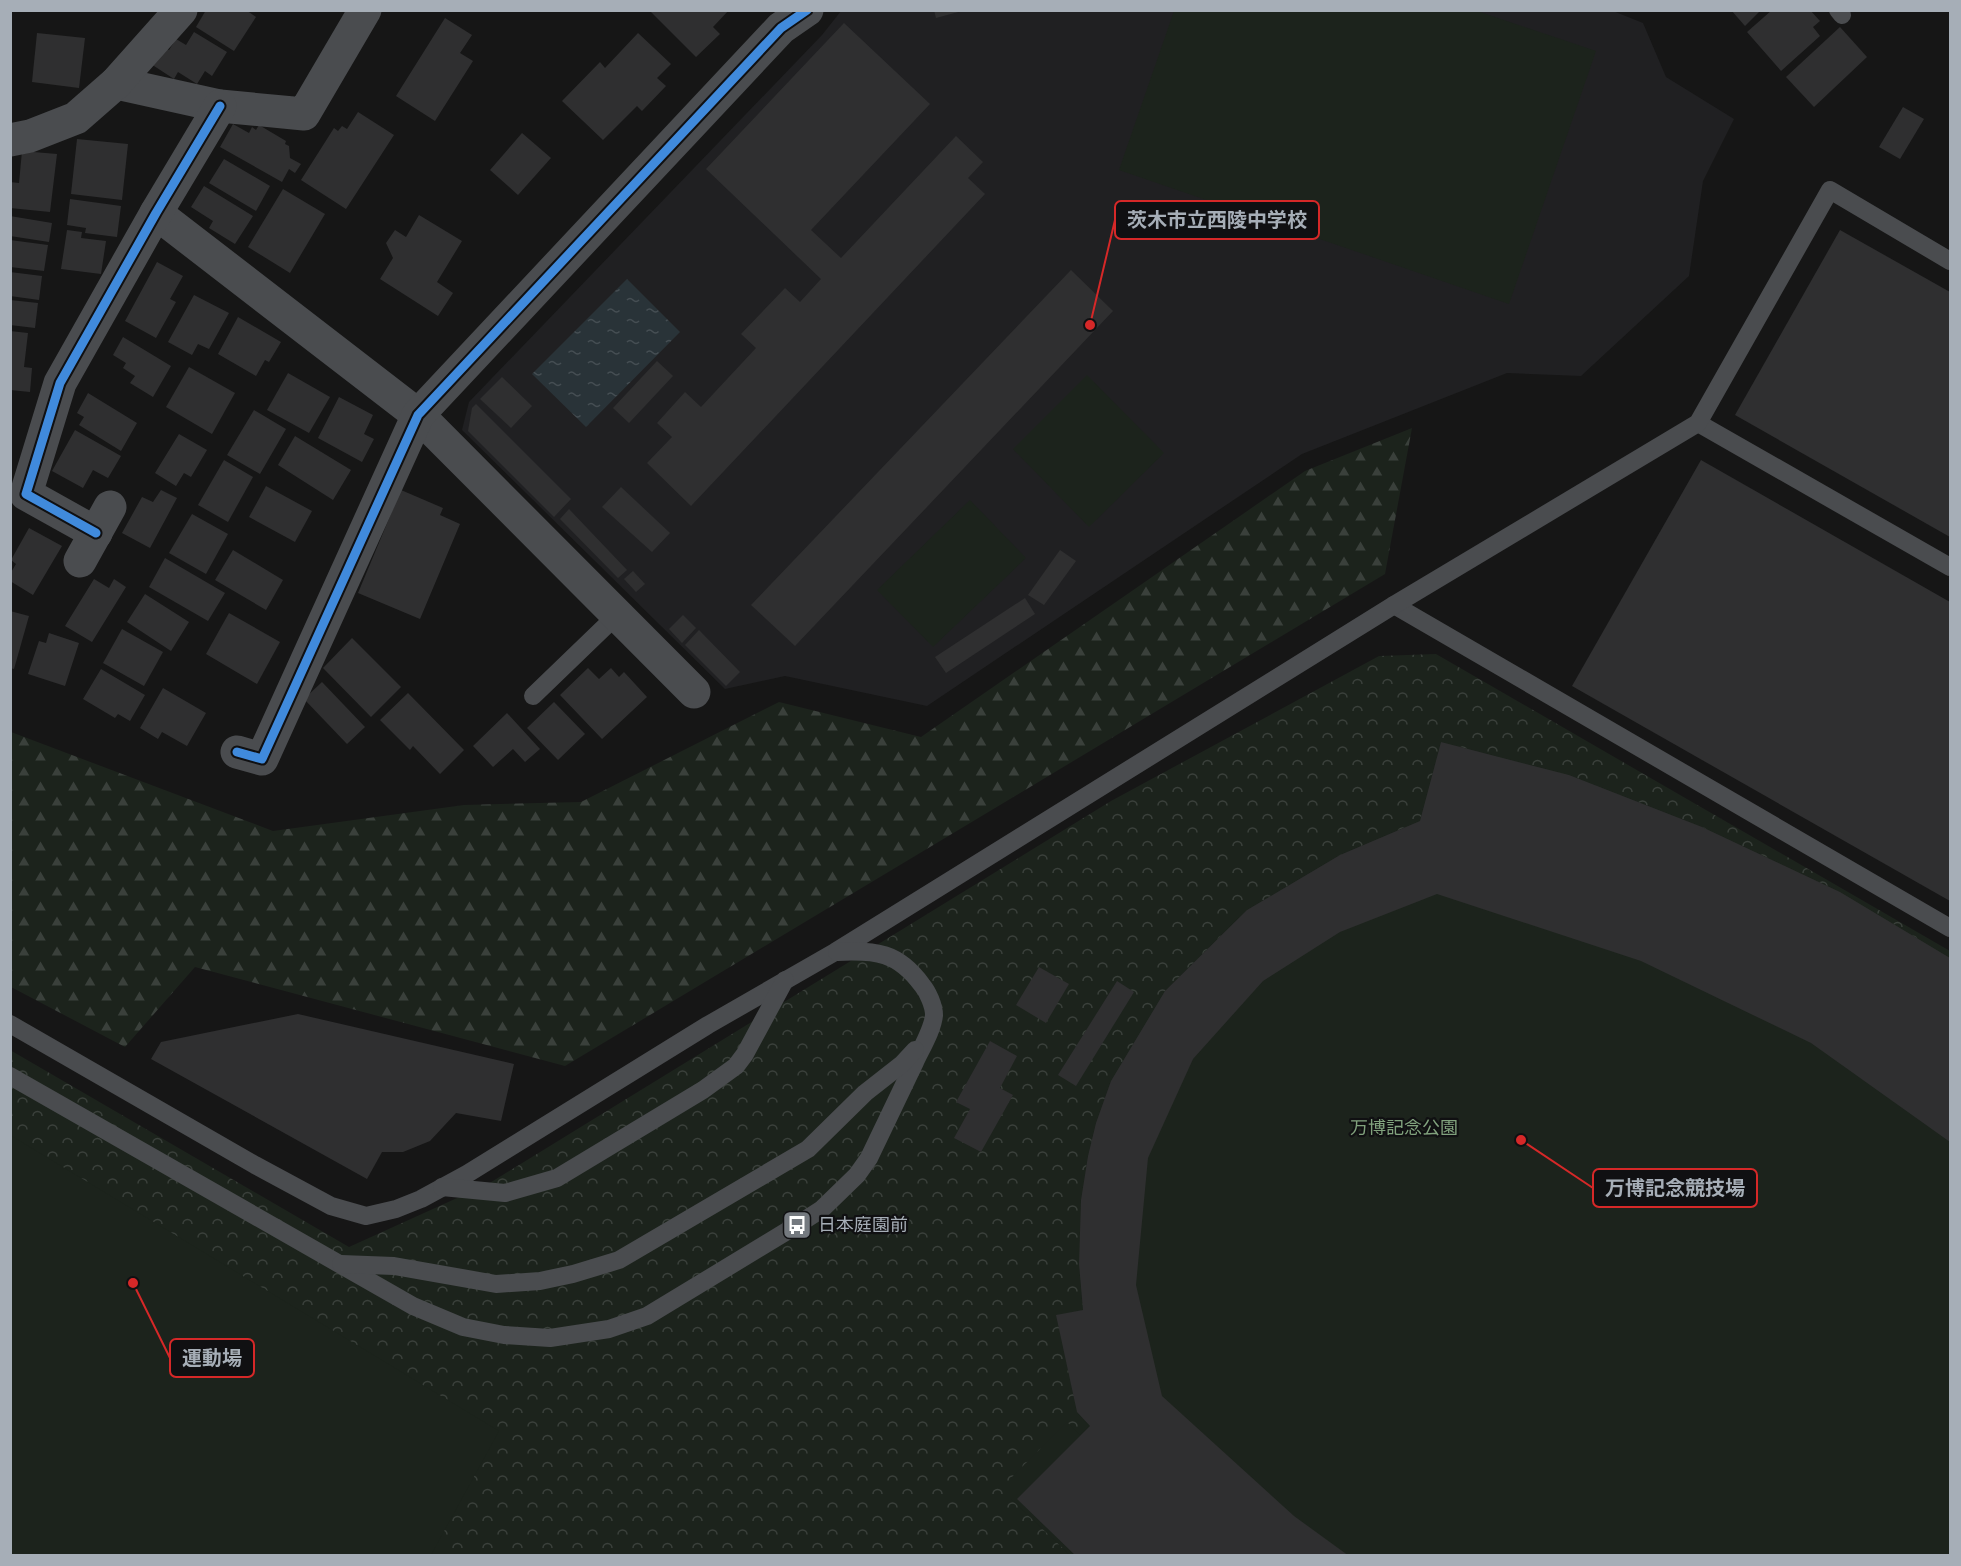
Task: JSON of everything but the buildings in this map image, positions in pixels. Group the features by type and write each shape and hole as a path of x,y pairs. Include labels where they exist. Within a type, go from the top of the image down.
{"street":[{"path":"10,140 30,136 76,118 116,83 181,10"},
{"path":"116,83 220,106 304,114 365,10"},
{"path":"237,752 262,759 418,415 781,28 807,10"},
{"path":"95,534 26,494 60,382 220,106"},
{"path":"156,213 418,415 694,693"}],"lane":[{"path":"10,1024 255,1165 331,1206 366,1216 379,1214 421,1199 835,952 1394,605 1698,423 1830,190 1950,261"},
{"path":"1698,423 1950,567"},
{"path":"1394,605 1950,928"},
{"path":"533,696 617,615"},
{"path":"10,1076 413,1306 464,1327 504,1335 550,1338 609,1329 647,1316 822,1209 857,1175 869,1158 927,1038 934,1014 927,991 916,976 900,961 856,951 835,952"},
{"path":"442,1187 505,1193 557,1178 703,1090 736,1066 745,1054 785,980"},
{"path":"339,1264 394,1266 496,1284 540,1281 619,1260 808,1149 865,1093 902,1064 927,1038"}],"shaded area":[{"path":"841,11 1613,11 1643,23 1666,77 1734,119 1703,181 1689,276 1581,376 1507,373 1302,454 927,706 785,676 725,689 462,430 469,402 822,35"}],"green space":[{"path":"1174,11 1477,11 1596,51 1509,304 1119,170"},
{"path":"1087,375 1164,453 1089,527 1013,449"},
{"path":"1412,428 1385,574 565,1066 195,967 125,1047 11,987 11,732 273,831 464,805 581,802 779,702 921,737 1305,471"},
{"path":"970,500 1026,558 933,647 877,590"},
{"name":"万博記念公園","path":"1436,654 1950,951 1950,1555 11,1555 10,1050 349,1247 488,1184 1111,801 1379,656"},
{"path":"1441,742 1569,775 1702,827 1840,892 1950,958 1950,1555 1070,1555 1011,1499 1011,1478 1067,1422 1080,1435 1089,1426 1077,1412 1083,1310 1079,1264 1081,1200 1096,1123 1111,1081 1165,991 1247,910 1340,855 1420,821"},
{"path":"10,1135 499,1431 431,1555 11,1555"}],"water":[{"path":"627,279 680,332 586,427 532,374"}],"cycle path":[{"path":"237,752 262,759 418,415 781,28 807,10"},
{"path":"96,533 26,494 60,383 156,213 220,106"}],"place":[{"name":"茨木市立西陵中学校","path":"1090,325"},
{"name":"万博記念競技場","path":"1521,1140"},
{"name":"日本庭園前","path":"797,1225"},
{"name":"運動場","path":"133,1283"}]}
